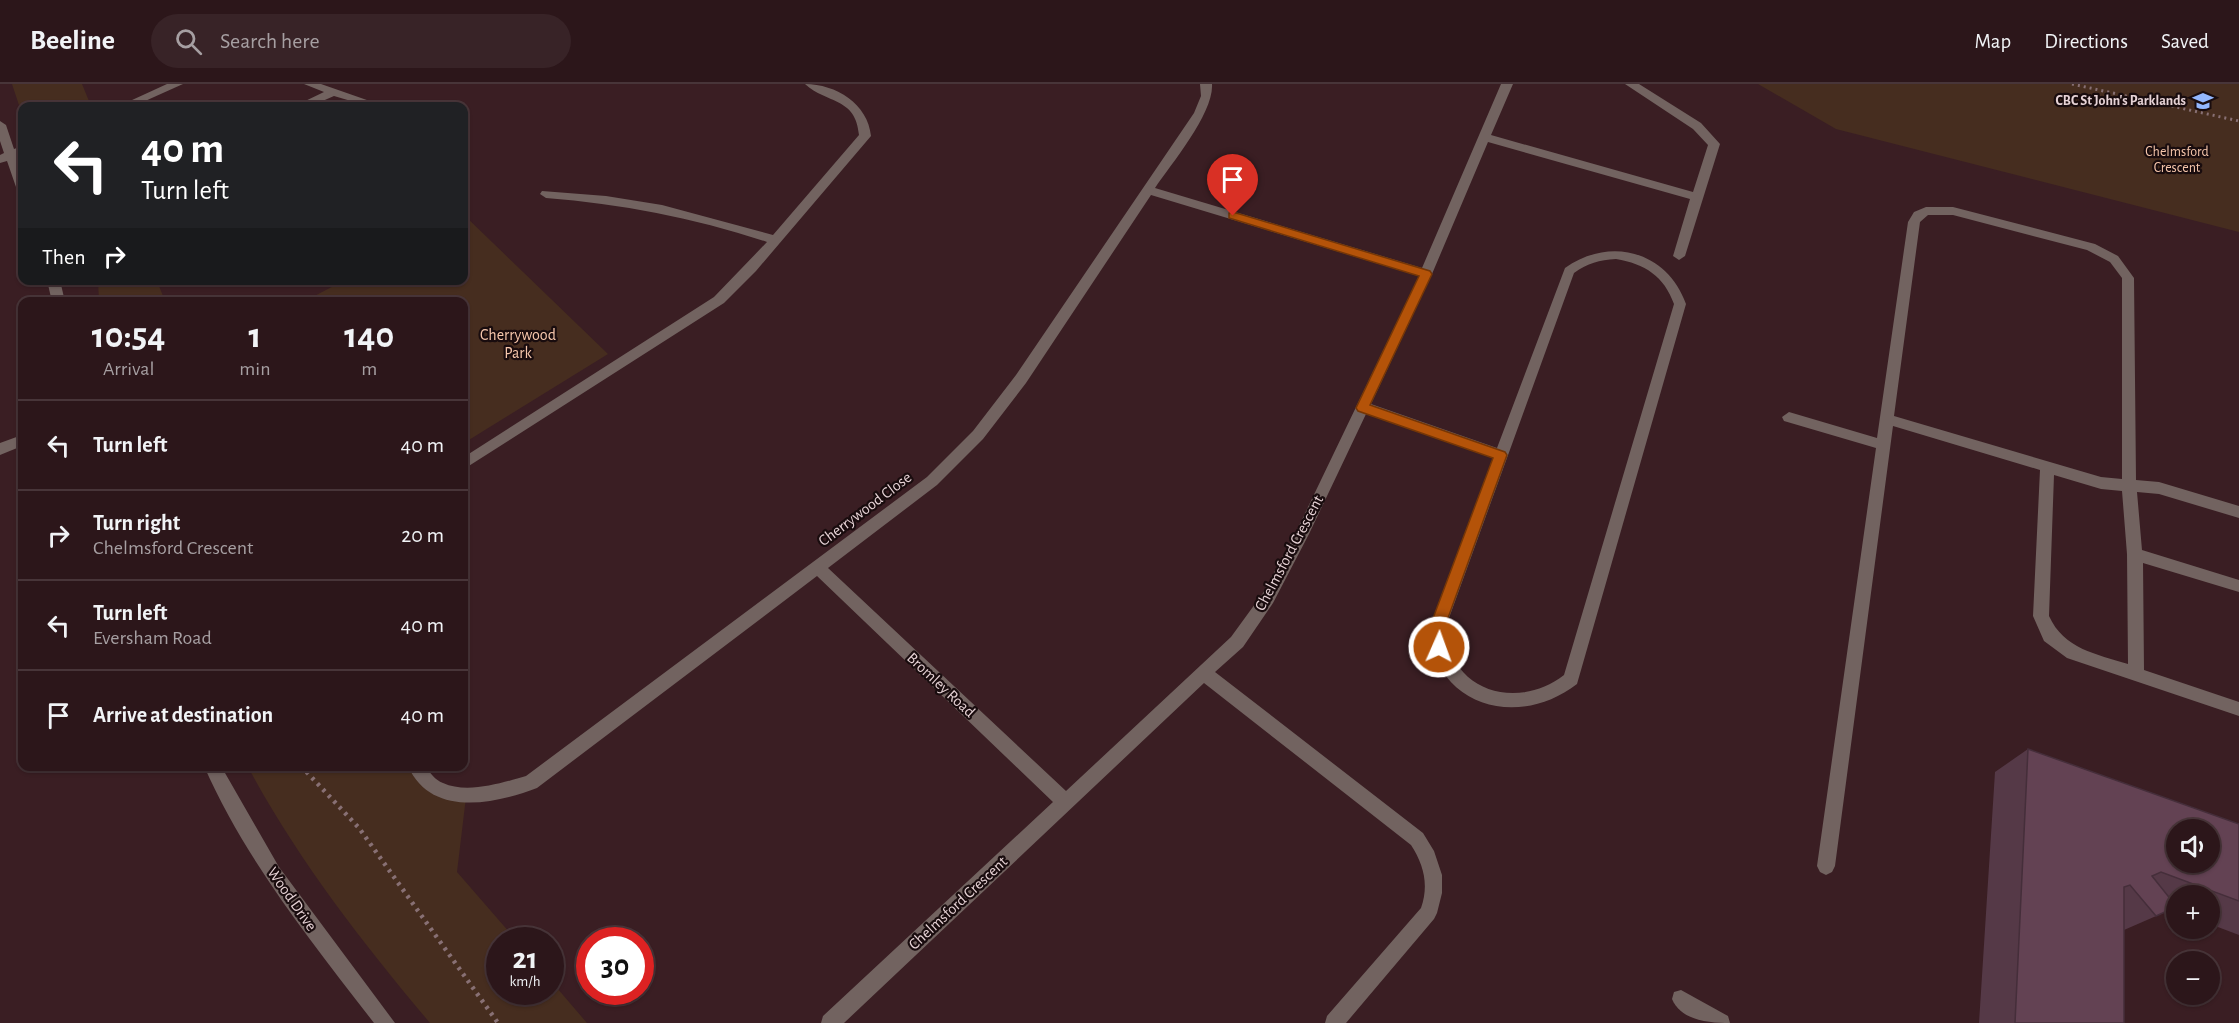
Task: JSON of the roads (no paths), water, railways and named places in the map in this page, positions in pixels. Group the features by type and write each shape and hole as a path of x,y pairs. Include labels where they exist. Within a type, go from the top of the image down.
{"street":[{"path":"134,102 177,84"},
{"path":"310,84 365,102"},
{"path":"468,461 719,300 752,268 865,136 865,124 861,114 853,105 811,84"},
{"name":"Cherrywood Close","path":"420,771 437,790 453,794 491,792 531,782 932,481 978,435 1021,379 1205,105 1206,84"},
{"name":"Chelmsford Crescent","path":"830,1023 1237,642 1268,598 1363,408 1426,274 1507,84"},
{"path":"1630,84 1643,90 1696,126 1714,144 1679,256"},
{"path":"312,102 333,92"},
{"path":"0,125 5,157 18,180"},
{"path":"1483,137 1697,197"},
{"path":"1147,190 1426,274"},
{"path":"546,194 601,198 657,206 717,220 775,240"},
{"path":"1826,866 1914,222 1918,215 1933,210 1953,211 2091,247 2114,260 2128,278 2129,486 2135,554 2136,675"},
{"path":"1617,255 1647,263 1671,281 1678,292 1680,304 1571,679 1559,691 1543,699 1523,702 1502,700 1482,694 1463,681 1448,665 1439,647 1437,629 1500,455 1569,271 1576,264 1588,258 1617,255"},
{"path":"1363,408 1500,455"},
{"path":"1789,417 1883,445"},
{"path":"1887,419 2101,483 2159,488 2239,512"},
{"path":"0,449 18,442"},
{"path":"2047,467 2040,616 2050,636 2073,653 2239,709"},
{"path":"2135,554 2239,586"},
{"name":"Bromley Road","path":"817,567 1065,802"},
{"path":"1204,673 1417,839 1427,854 1435,885 1428,913 1334,1023"},
{"name":"Wood Drive","path":"215,771 256,845 314,932 386,1023"},
{"path":"1681,999 1721,1023"}],"place":[{"name":"CBC St John's Parklands","path":"2203,101"}],"park label":[{"name":"Cherrywood Park","path":"518,344"}]}
